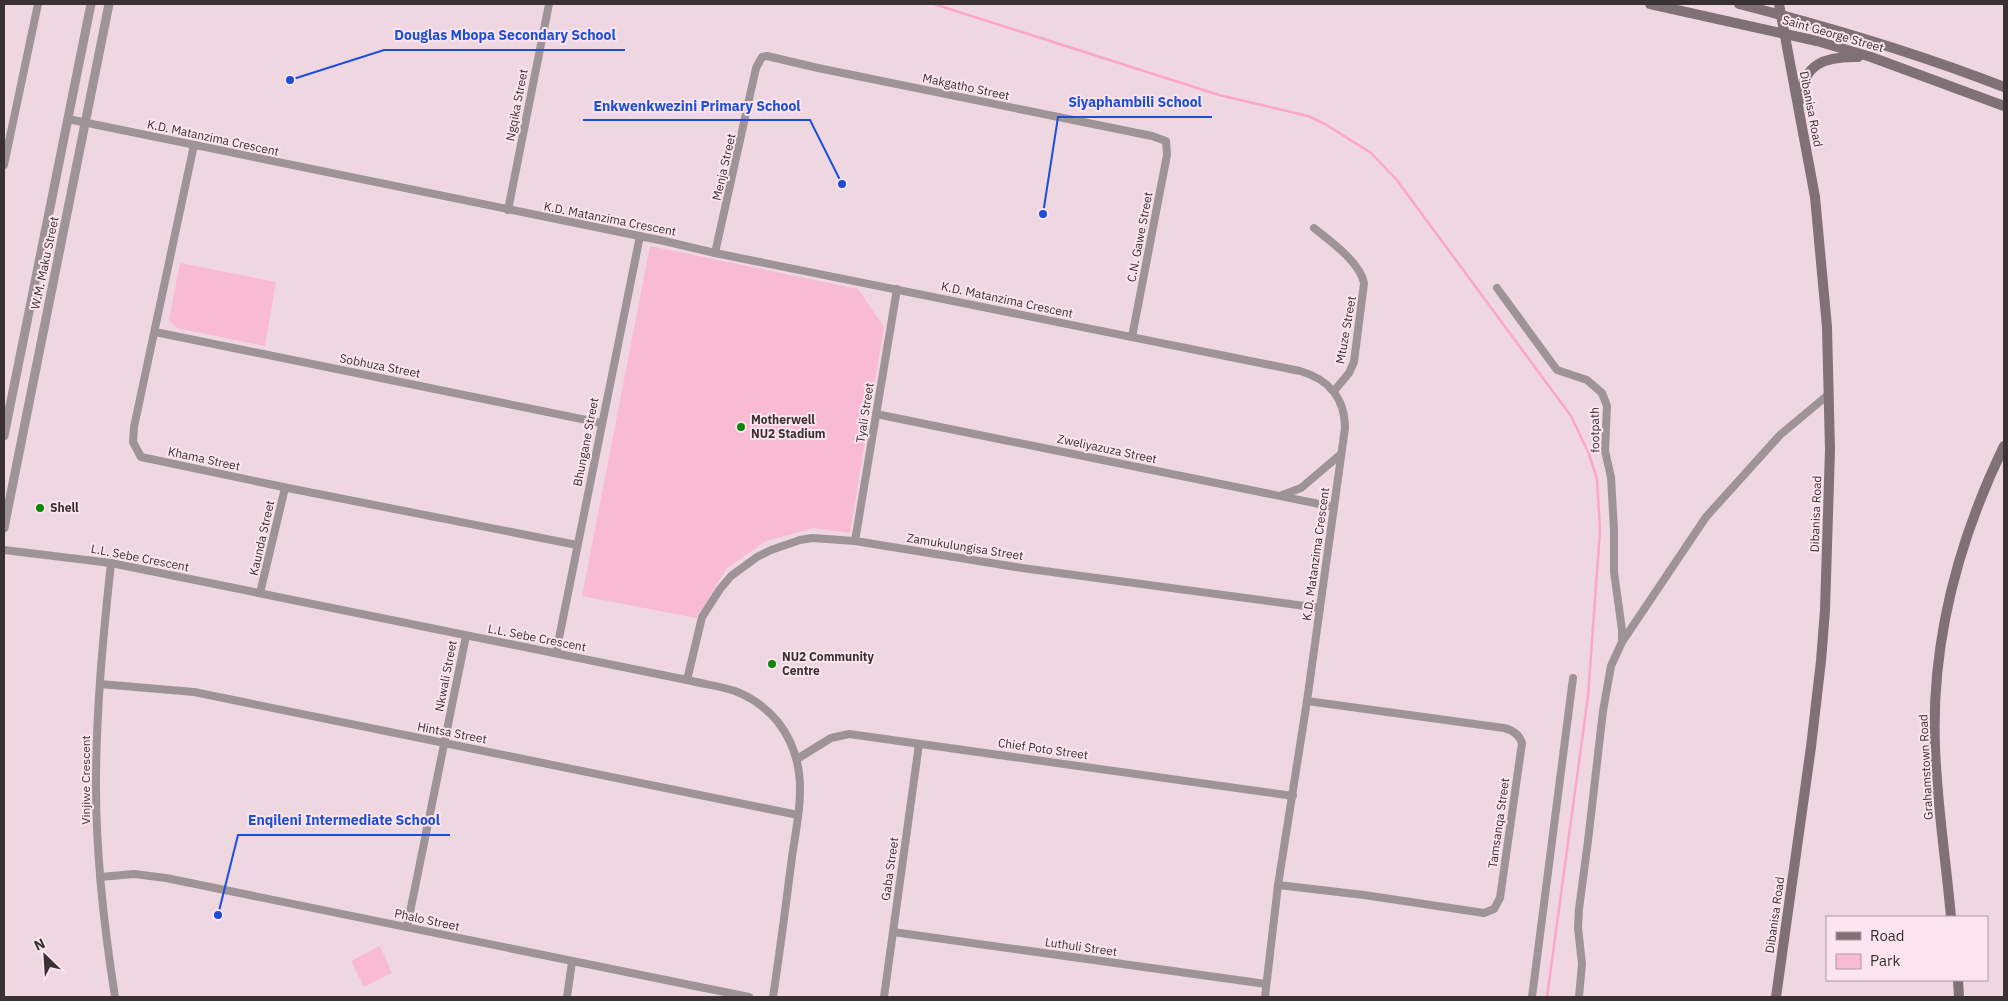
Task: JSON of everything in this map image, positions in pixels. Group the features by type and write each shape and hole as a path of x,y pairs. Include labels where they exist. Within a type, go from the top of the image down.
{"main road":[{"name":"Saint George Street","path":"1650,4 1784,32 1871,57 2004,106"},
{"name":"Saint George Street","path":"1739,4 1780,9 2004,87"},
{"name":"Dibanisa Road","path":"1776,997 1821,662 1829,502 1827,327 1815,197 1780,9"},
{"path":"1799,116 1801,88 1809,72 1819,63 1840,56 1871,57"},
{"name":"Grahamstown Road","path":"1951,916 1935,747 1936,676 1946,612 1956,568 1979,500 2004,446"},
{"path":"1958,981 1959,997"}],"street":[{"path":"4,165 38,4"},
{"name":"W.M. Maku Street","path":"4,436 92,4"},
{"name":"W.M. Maku Street","path":"4,528 109,4"},
{"name":"Ngqika Street","path":"508,210 549,4"},
{"name":"Makgatho Street","path":"762,57 767,56 1166,140"},
{"name":"Menja Street","path":"715,253 756,68 762,57"},
{"name":"K.D. Matanzima Crescent","path":"68,118 715,253 1305,373 1323,381 1334,391 1341,404 1345,418 1307,701 1278,885 1265,997"},
{"name":"C.N. Gawe Street","path":"1132,337 1168,155 1166,140"},
{"name":"Khama Street","path":"194,145 134,427 133,442 138,453 146,459 577,545"},
{"name":"Mtuze Street","path":"1314,228 1347,256 1364,283 1354,362 1350,373 1334,391"},
{"name":"Bhungane Street","path":"556,653 640,236"},
{"name":"footpath","path":"1497,288 1557,370 1587,380 1602,393 1607,406 1605,450 1611,477 1614,572 1622,642"},
{"name":"Tyali Street","path":"855,542 897,289"},
{"name":"Sobhuza Street","path":"154,332 601,423"},
{"path":"1579,997 1582,964 1578,928 1580,899 1602,711 1610,666 1622,642 1699,527 1716,505 1780,435 1829,394"},
{"name":"Zweliyazuza Street","path":"876,414 1334,507"},
{"path":"1280,496 1301,488 1341,454"},
{"name":"Kaunda Street","path":"260,593 285,488"},
{"name":"Zamukulungisa Street","path":"687,680 702,617 720,589 731,576 757,557 800,540 824,538 855,542 1022,568 1320,608"},
{"name":"L.L. Sebe Crescent","path":"4,550 111,562 687,680 735,691 755,702 768,712 783,730 793,748 797,759 800,790 774,997"},
{"name":"Vinjiwe Crescent","path":"111,562 100,684 96,787 100,877 107,946 115,997"},
{"name":"Nkwali Street","path":"407,927 466,636"},
{"path":"1532,997 1573,678"},
{"name":"Hintsa Street","path":"100,684 194,692 798,815"},
{"name":"Tamsanqa Street","path":"1278,885 1484,912 1494,909 1500,898 1522,743 1518,735 1510,729 1504,728 1307,701"},
{"name":"Chief Poto Street","path":"797,759 831,738 841,734 858,734 1293,796"},
{"name":"Gaba Street","path":"884,997 919,744"},
{"name":"Phalo Street","path":"100,877 134,874 154,876 749,997"},
{"name":"Luthuli Street","path":"893,932 1266,984"},
{"path":"567,997 572,962"}],"green space":[{"name":"Motherwell NU2 Stadium","path":"650,246 858,289 884,327 850,533 814,528 766,541 727,568 696,618 582,596"},
{"path":"180,263 276,282 265,346 177,328 169,320"},
{"path":"380,946 392,973 364,987 351,961"}],"waterway":[{"path":"934,4 1219,95 1308,116 1325,124 1371,153 1396,179 1571,416 1589,454 1597,479 1600,531 1588,696 1547,997"}],"place":[{"name":"Douglas Mbopa Secondary School","path":"290,80"},
{"name":"Enkwenkwezini Primary School","path":"842,184"},
{"name":"Siyaphambili School","path":"1043,214"},
{"name":"Motherwell NU2 Stadium","path":"741,427"},
{"name":"Shell","path":"40,508"},
{"name":"NU2 Community Centre","path":"772,664"},
{"name":"Enqileni Intermediate School","path":"218,915"}]}
